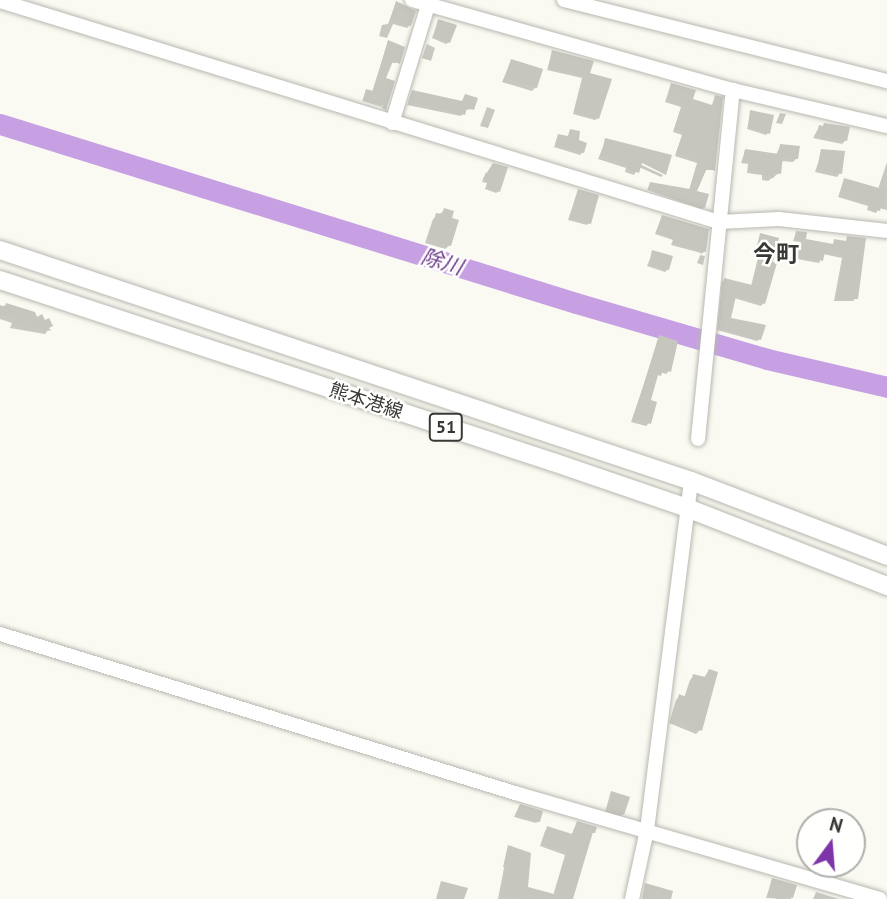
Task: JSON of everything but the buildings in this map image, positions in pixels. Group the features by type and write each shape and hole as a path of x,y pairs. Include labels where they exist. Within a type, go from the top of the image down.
{"main road":[{"name":"熊本港線","path":"0,250 691,481 887,556"},
{"name":"熊本港線","path":"0,280 687,508 887,586"},
{"path":"309,383 318,355"}],"street":[{"path":"412,0 733,90 887,126"},
{"path":"564,0 887,81"},
{"path":"0,1 719,222 779,219 887,231"},
{"path":"392,123 428,5"},
{"path":"698,439 733,90"},
{"path":"632,899 647,830 691,481"},
{"path":"0,634 880,899"}],"waterway":[{"name":"除川","path":"0,124 576,303 767,359 887,387"}],"district":[{"name":"今町","path":"776,254"}]}
